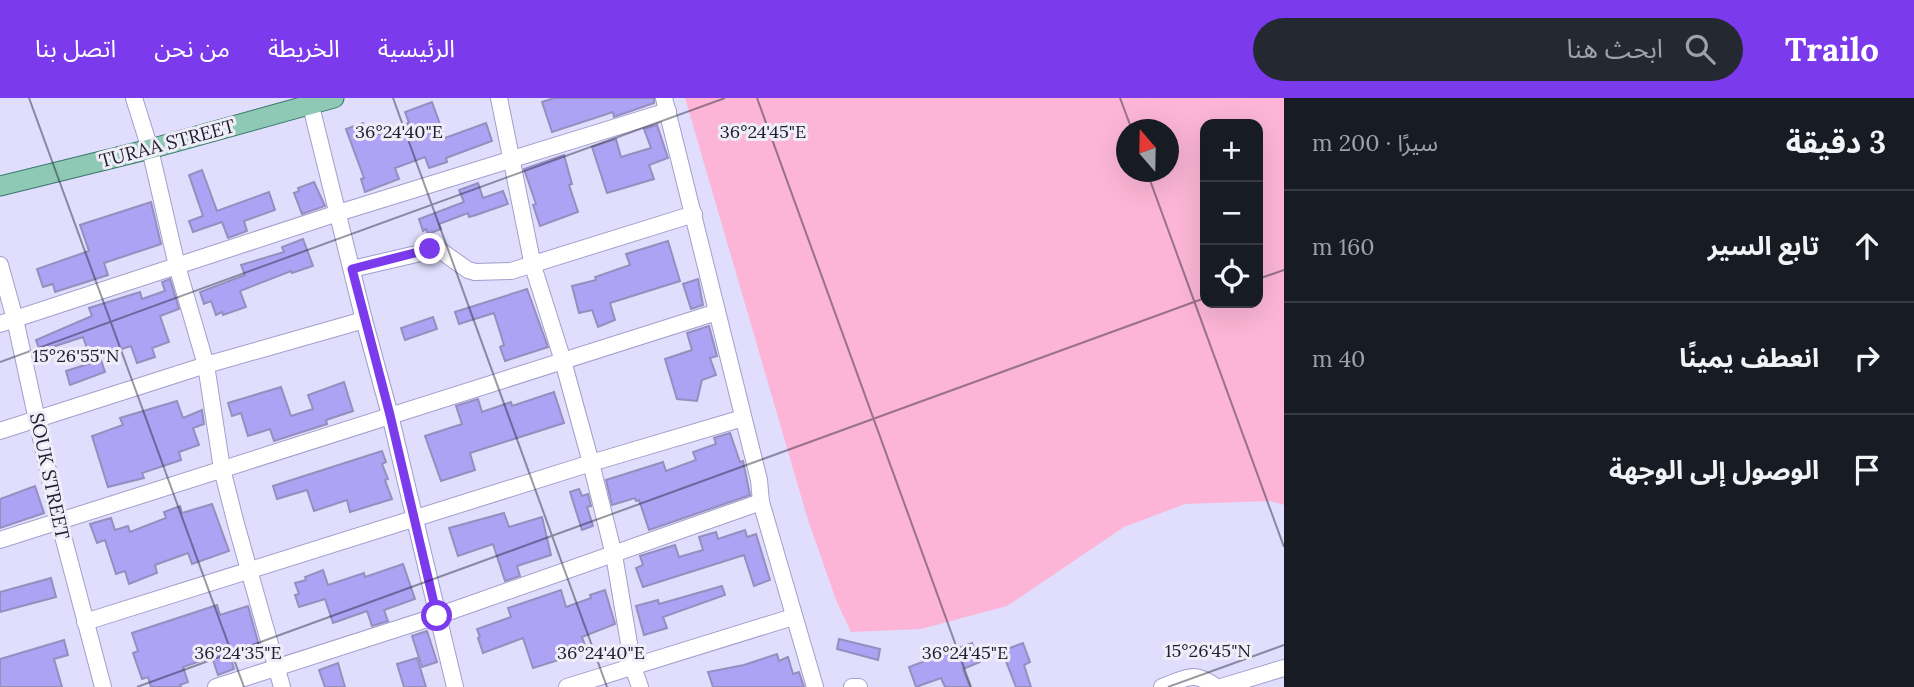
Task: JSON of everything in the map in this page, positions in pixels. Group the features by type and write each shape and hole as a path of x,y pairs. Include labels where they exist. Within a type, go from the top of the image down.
{"main road":[{"name":"TURAA STREET","path":"0,186 150,149 310,101 334,98"}],"street":[{"path":"134,98 150,149 177,266 206,365 222,469 282,687"},
{"path":"499,98 533,266 591,463 614,555 633,667 640,687"},
{"path":"310,101 390,415 455,687"},
{"path":"8,321 338,213 511,161 666,105 759,480 761,502 815,687"},
{"path":"352,269 438,249 468,270 511,271 694,214"},
{"name":"SOUK STREET","path":"0,265 8,321 38,418 59,521 103,687"},
{"path":"0,540 718,312"},
{"path":"0,431 206,365 364,320"},
{"path":"85,621 743,418"},
{"path":"216,687 437,616 761,502"},
{"path":"567,687 793,617"},
{"path":"1221,687 1284,668"},
{"path":"1162,687 1195,676 1216,687"},
{"path":"852,687 859,687"}],"shaded area":[{"path":"685,98 1284,98 1284,505 1270,501 1185,504 1124,527 1007,606 921,629 851,632 836,600 808,520"}],"building":[{"path":"554,98 654,98 654,103 614,117 613,112 552,132 542,102"},
{"path":"432,102 445,138 486,123 492,141 446,158 447,162 429,168 425,157 395,168 399,179 365,192 361,179 364,178 346,129 363,123 368,138 409,123 405,112"},
{"path":"657,125 668,158 649,165 654,179 607,193 592,147 616,139 621,157 651,148 644,129"},
{"path":"564,155 572,184 569,185 578,212 540,226 524,169"},
{"path":"202,170 217,211 269,192 275,210 244,221 247,231 228,238 222,222 193,232 189,221 203,216 189,175"},
{"path":"314,182 325,206 302,214 294,193 299,191 298,188"},
{"path":"478,183 483,198 503,191 508,204 469,217 468,213 439,224 441,229 428,234 426,229 423,231 419,219 464,202 459,190"},
{"path":"151,202 161,244 104,263 108,275 55,292 53,284 43,287 37,269 89,251 80,225"},
{"path":"303,239 313,266 292,273 291,271 240,291 246,307 216,315 211,301 204,304 200,292 245,275 241,265 284,252 282,247"},
{"path":"668,241 680,281 610,303 615,320 598,327 592,310 579,313 572,286 596,280 595,277 630,265 626,254"},
{"path":"170,279 179,309 160,316 169,342 152,348 155,357 137,363 131,346 91,359 83,337 40,351 36,340 92,316 89,308 140,292 142,299 165,291 162,282"},
{"path":"698,279 703,305 691,309 683,284"},
{"path":"527,289 548,347 505,361 500,347 504,345 494,313 459,324 455,312"},
{"path":"433,317 437,329 405,340 401,328"},
{"path":"709,326 717,356 710,358 716,375 702,380 697,401 677,399 665,359 692,350 687,333"},
{"path":"101,360 105,372 70,385 66,371"},
{"path":"344,382 353,411 326,420 327,424 274,441 270,429 248,436 241,413 232,416 228,403 281,387 291,416 313,409 308,395"},
{"path":"554,392 564,423 470,453 475,470 441,481 425,436 462,424 456,406 478,399 482,412 511,402 512,406"},
{"path":"177,401 183,418 202,410 204,424 193,428 199,445 179,452 181,460 142,473 144,478 108,487 92,436 123,425 120,418"},
{"path":"730,433 740,462 743,461 750,495 649,530 639,500 636,501 635,498 612,505 606,480 663,462 666,471 696,460 693,452 716,444 714,438"},
{"path":"382,451 386,462 382,464 388,479 385,480 392,499 350,512 347,500 314,511 307,490 277,499 273,486"},
{"path":"35,486 44,513 0,528 0,499"},
{"path":"579,489 582,496 588,494 591,506 587,507 593,526 582,530 570,492"},
{"path":"212,504 229,551 192,564 188,553 155,565 157,573 129,584 125,571 116,574 105,540 97,543 90,524 111,518 115,530 128,526 130,532 166,518 164,512 180,506 182,513"},
{"path":"504,513 509,527 542,517 551,555 517,566 520,576 505,581 493,544 458,556 449,528"},
{"path":"745,530 747,537 756,534 770,580 754,586 744,555 643,587 636,568 643,565 640,556 675,545 679,557 703,550 699,537 716,532 718,539"},
{"path":"403,564 415,599 384,610 388,621 372,626 367,611 333,623 325,599 299,607 295,595 299,594 295,583 306,580 305,577 323,570 328,585 364,573 365,577"},
{"path":"51,578 56,597 0,612 0,592"},
{"path":"722,586 725,595 663,617 667,628 644,635 636,606 658,600 659,604"},
{"path":"561,590 566,607 605,590 615,624 582,637 587,651 533,668 523,638 483,653 477,629 511,617 508,608"},
{"path":"217,605 220,615 248,606 260,649 231,659 234,669 218,675 212,657 183,667 188,682 180,685 181,687 151,687 148,677 142,679 133,653 138,651 132,633"},
{"path":"427,631 437,662 422,667 412,636"},
{"path":"839,639 880,649 878,660 837,649"},
{"path":"64,640 68,655 54,659 62,687 0,687 0,659"},
{"path":"972,643 980,662 963,669 970,687 945,687 941,678 916,687 909,667"},
{"path":"1023,643 1030,662 1024,665 1031,687 1016,687 1002,651"},
{"path":"777,654 779,661 788,657 793,674 799,672 804,687 713,687 708,672 744,665"},
{"path":"417,658 426,687 404,687 397,664"},
{"path":"338,663 345,687 325,687 319,670"}],"route":[{"path":"430,249 352,269 390,415 437,616"}]}
